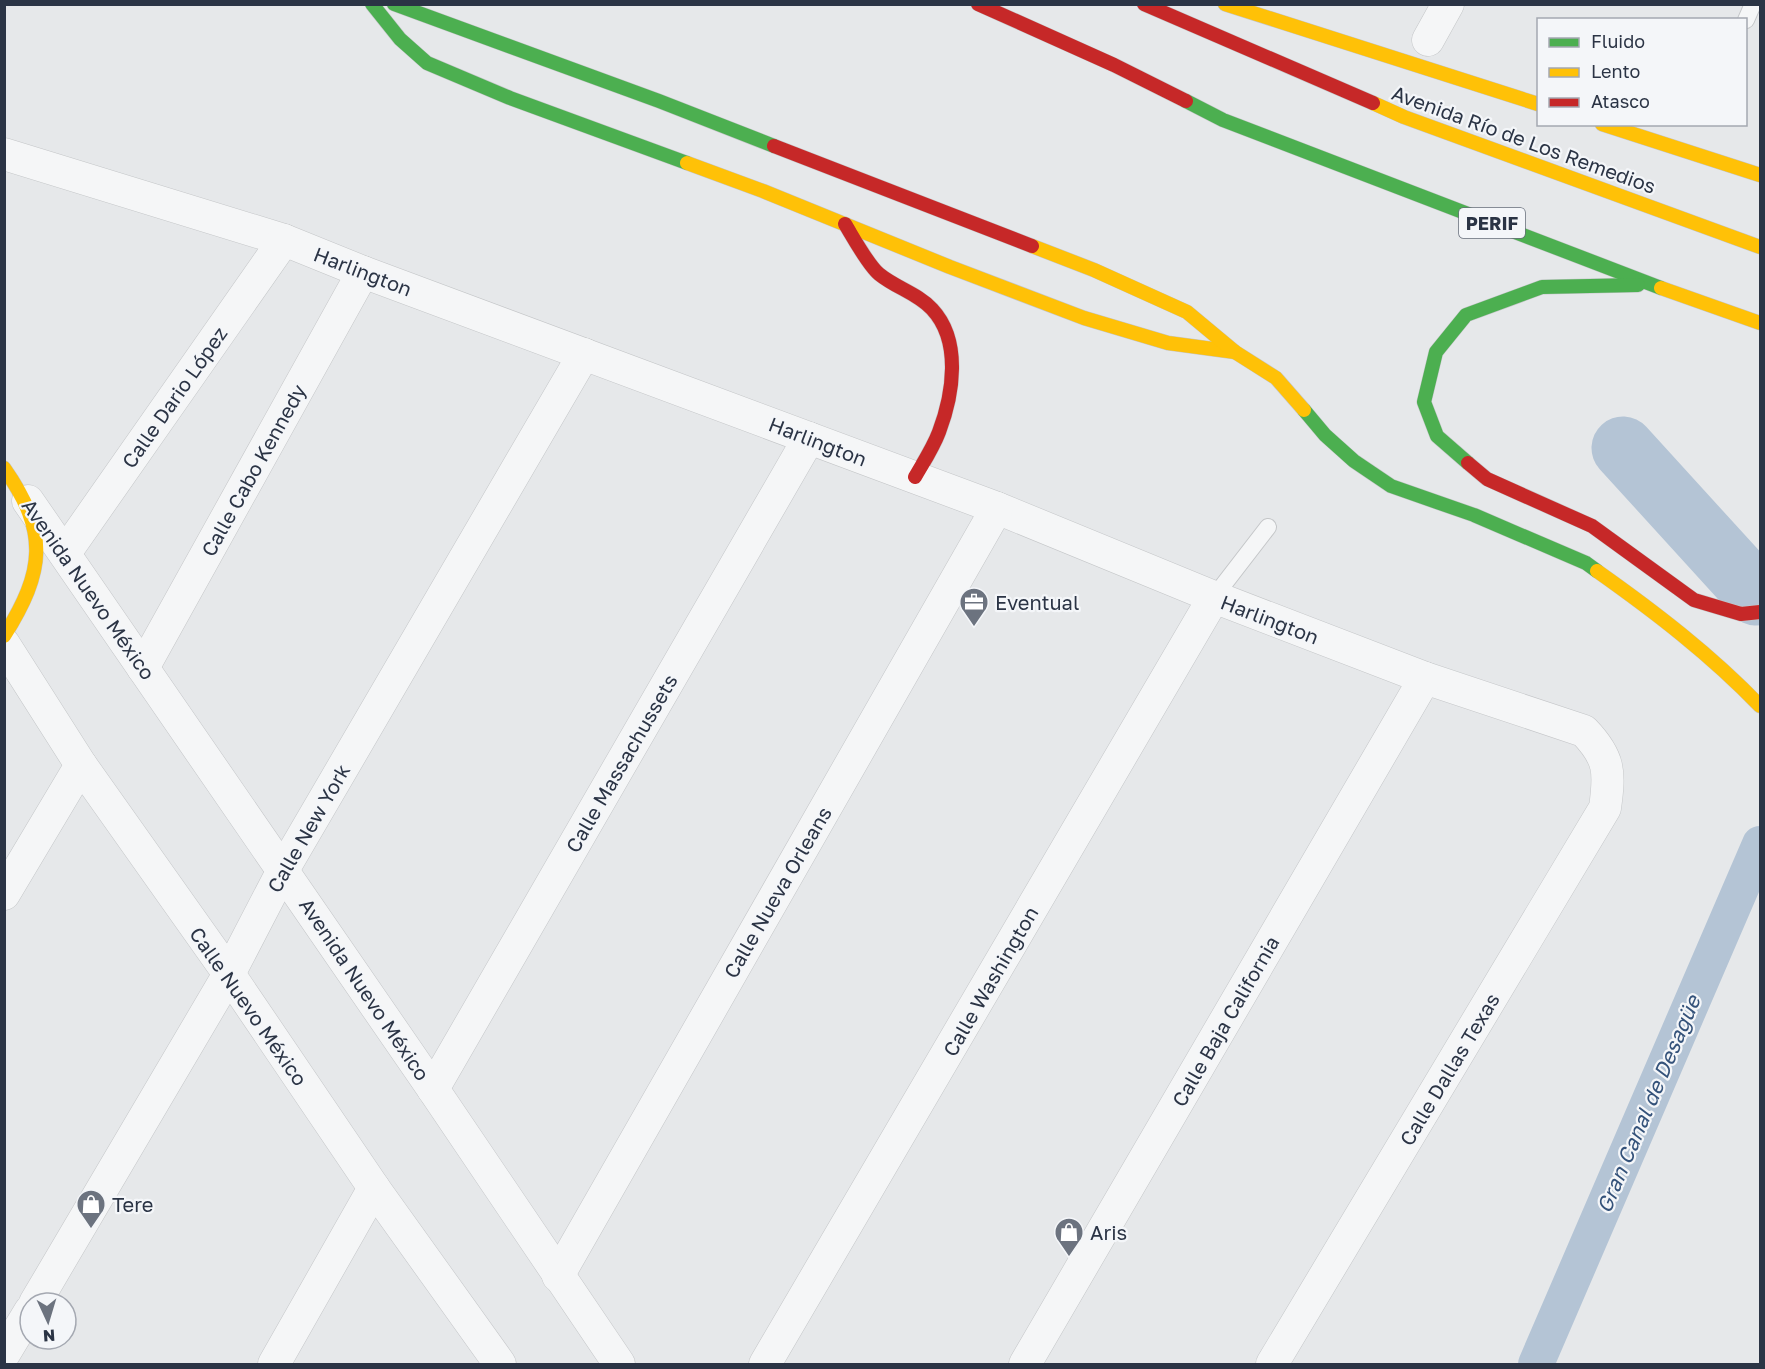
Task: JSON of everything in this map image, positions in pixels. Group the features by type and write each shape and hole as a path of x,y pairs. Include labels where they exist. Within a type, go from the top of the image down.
{"main road":[{"path":"372,4 400,39 428,63 510,98 763,191 950,267 1084,318 1168,343 1235,352"},
{"path":"394,4 659,100 1094,270 1187,312 1235,352 1276,378 1325,435 1354,461 1391,486 1474,515 1586,563 1652,610 1738,683 1761,706"},
{"name":"PERIF","path":"978,4 1114,65 1223,120 1654,285 1761,323"},
{"name":"Avenida Río de Los Remedios","path":"1144,4 1404,117 1761,247"},
{"path":"1225,4 1537,103"},
{"path":"1608,126 1761,175"},
{"path":"845,224 878,273 918,296 934,311 947,332 953,364 949,394 939,433 915,477"},
{"path":"1654,285 1542,288 1466,315 1436,352 1424,402 1437,436 1487,479 1592,526 1694,600 1740,614 1761,612"},
{"path":"4,636 29,591 38,556 36,531 13,480"}],"street":[{"path":"1428,40 1448,4"},
{"name":"Harlington","path":"4,154 284,240 363,272 997,508 1214,597 1425,678 1584,731 1599,747 1607,767"},
{"name":"Calle Dario López","path":"65,553 284,240"},
{"name":"Calle Cabo Kennedy","path":"143,668 363,272"},
{"name":"Calle New York","path":"42,1291 229,974 283,870 584,354"},
{"name":"Calle Massachussets","path":"433,1089 809,438"},
{"name":"Avenida Nuevo México","path":"13,480 433,1089 618,1365"},
{"name":"Calle Nueva Orleans","path":"558,1276 997,508"},
{"name":"Calle Washington","path":"765,1365 1214,597"},
{"name":"Calle Nuevo México","path":"4,644 81,765 229,974 374,1188 500,1365"},
{"name":"Calle Baja California","path":"1025,1365 1425,678"},
{"path":"4,894 81,765"},
{"name":"Calle Dallas Texas","path":"1272,1365 1605,808 1608,787 1607,767"},
{"path":"274,1365 374,1188"},
{"path":"4,1354 18,1331"}],"lane":[{"path":"1747,19 1753,4"},
{"path":"1214,597 1268,527"}],"waterway":[{"path":"1623,448 1756,594"},
{"name":"Gran Canal de Desagüe","path":"1536,1364 1760,844"}],"traffic: fast":[{"path":"372,4 400,39 427,63 510,98 687,163"},
{"path":"394,4 659,101 774,146"},
{"path":"1186,101 1223,120 1661,288"},
{"path":"1468,463 1437,436 1424,402 1436,352 1466,315 1542,287 1638,285"},
{"path":"1304,410 1325,435 1354,461 1391,486 1474,515 1586,563 1597,571"}],"traffic: slow":[{"path":"1225,4 1537,104"},
{"path":"1373,103 1404,117 1760,247"},
{"path":"1608,126 1760,175"},
{"path":"687,163 1084,318 1168,343 1235,352"},
{"path":"1032,246 1094,270 1187,312 1235,352 1276,378 1304,410"},
{"path":"1661,288 1760,323"},
{"path":"4,468 29,512 35,532 36,552 34,571 28,591 4,636"},
{"path":"1597,571 1682,635 1760,706"}],"traffic: jam":[{"path":"978,4 1114,65 1186,101"},
{"path":"1144,4 1373,103"},
{"path":"774,146 1032,246"},
{"path":"845,224 875,270 926,303 941,322 948,337 952,369 948,402 937,438 915,477"},
{"path":"1468,463 1487,479 1592,526 1694,600 1741,614 1760,612"}],"place":[{"name":"Eventual","path":"974,628"},
{"name":"Tere","path":"91,1230"},
{"name":"Aris","path":"1069,1258"}]}
